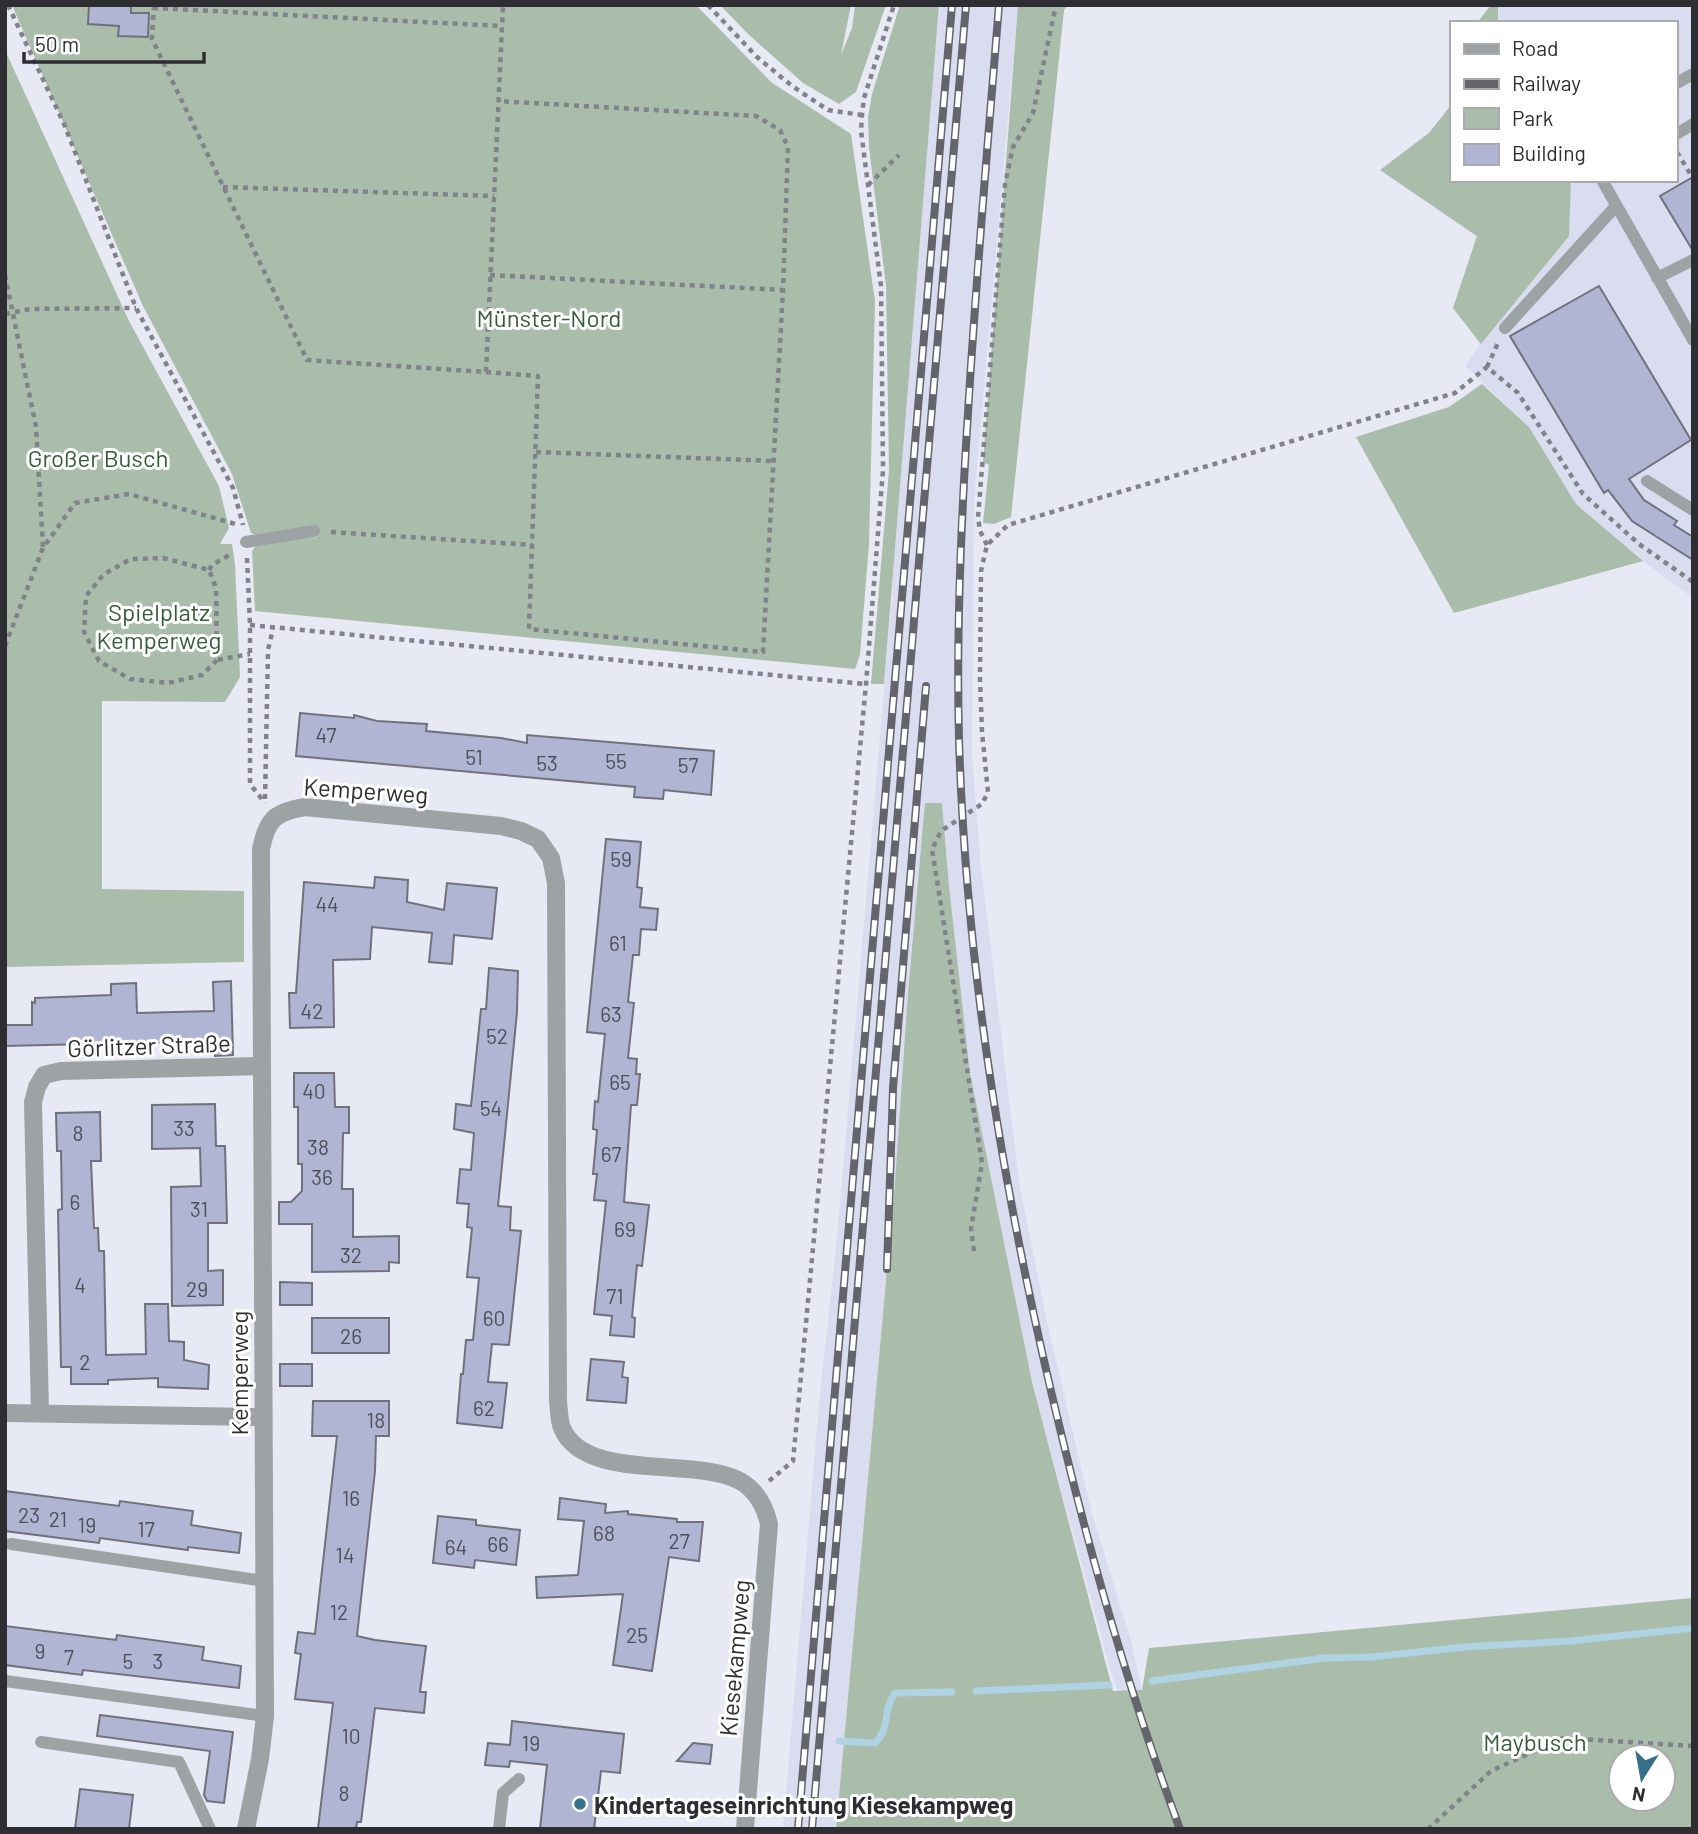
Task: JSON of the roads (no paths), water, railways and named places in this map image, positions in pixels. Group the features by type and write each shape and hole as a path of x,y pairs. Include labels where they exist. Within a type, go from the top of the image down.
{"street":[{"name":"Kemperweg","path":"246,1829 260,1759 265,1716 261,849 265,832 273,818 286,810 305,807 501,826 538,839 551,858 556,883 558,1401 562,1428 576,1445 592,1456 615,1462 724,1474 742,1482 755,1494"},
{"name":"Görlitzer Straße","path":"40,1413 33,1102 44,1075 61,1071 261,1066"},
{"path":"5,1413 262,1417"},
{"name":"Kiesekampweg","path":"745,1829 769,1524 765,1508 755,1494"}],"lane":[{"path":"1677,83 1693,74"},
{"path":"1677,134 1693,124"},
{"path":"1603,182 1693,340"},
{"path":"1505,328 1616,206"},
{"path":"1657,278 1693,260"},
{"path":"1647,481 1693,510"},
{"path":"246,542 314,531"},
{"path":"11,1544 265,1581"},
{"path":"5,1681 265,1716"},
{"path":"41,1742 179,1762 210,1829"},
{"path":"499,1829 503,1793 519,1779"}],"waterway":[{"path":"1152,1681 1325,1658 1372,1657 1465,1647 1571,1641 1693,1628"},
{"path":"976,1691 1109,1685"},
{"path":"839,1741 875,1743 883,1731 895,1693 952,1692"}],"railway":[{"path":"798,1829 952,5"},
{"path":"812,1829 966,5"},
{"path":"999,5 965,454 960,576 959,739 970,915 992,1091 1023,1265 1042,1351 1101,1585 1130,1684 1180,1829"},
{"path":"887,1269 893,1088 926,686"}],"place":[{"name":"Kindertageseinrichtung Kiesekampweg","path":"580,1804"}],"park label":[{"name":"Münster-Nord","path":"549,317"},
{"name":"Großer Busch","path":"98,457"},
{"name":"Spielplatz Kemperweg","path":"159,625"},
{"name":"Maybusch","path":"1535,1741"}]}
